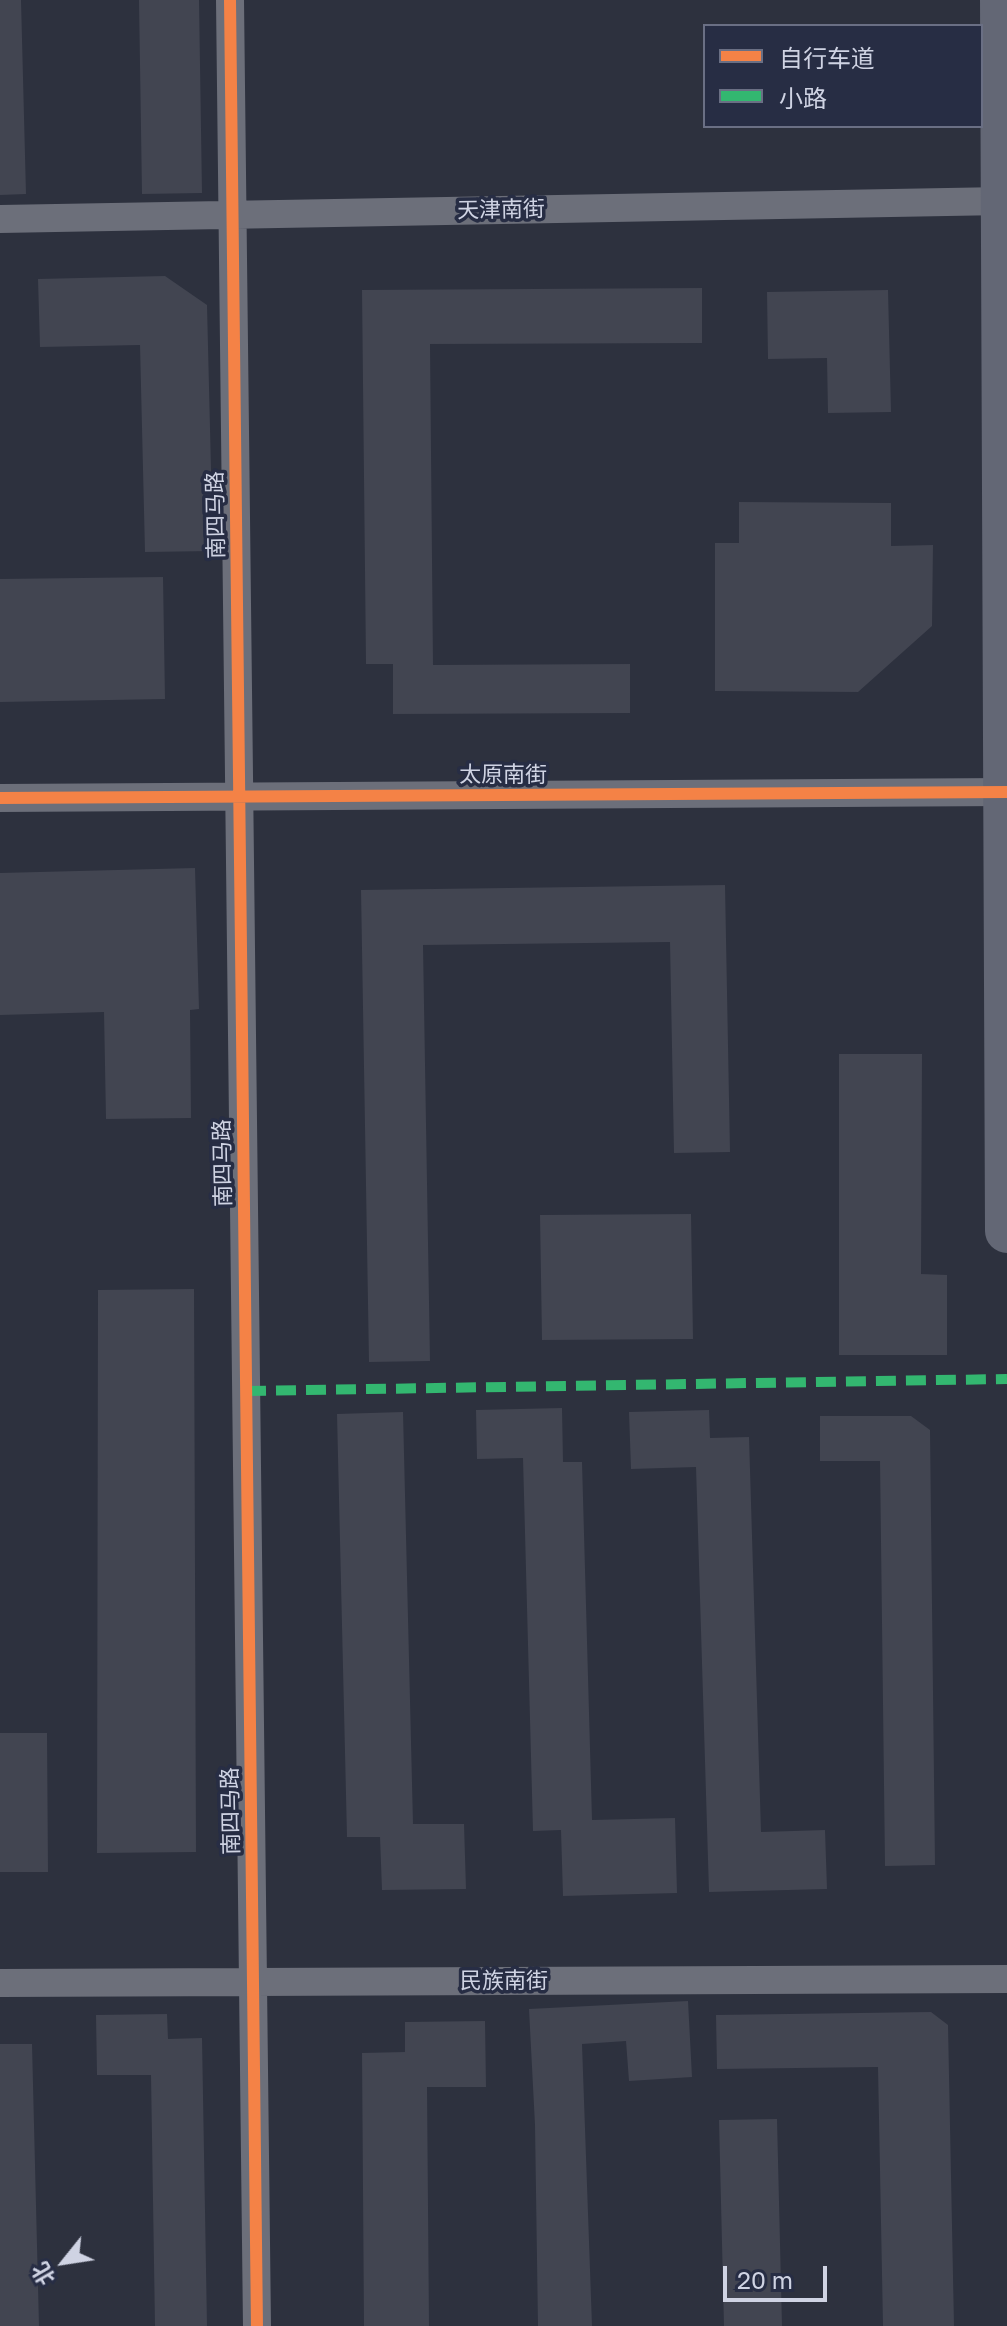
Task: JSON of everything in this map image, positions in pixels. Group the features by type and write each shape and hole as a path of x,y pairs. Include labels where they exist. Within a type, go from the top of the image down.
{"main road":[{"path":"1002,0 1007,1231"}],"street":[{"name":"南四马路","path":"230,0 257,2326"},
{"name":"天津南街","path":"0,219 1003,201"},
{"name":"太原南街","path":"0,798 1006,792"},
{"name":"民族南街","path":"0,1983 1007,1979"}],"building":[{"path":"0,0 21,0 26,194 0,195"},
{"path":"139,0 199,0 202,193 142,194"},
{"path":"165,276 207,305 213,551 145,552 140,345 40,347 38,279"},
{"path":"702,288 702,343 430,344 433,665 630,664 630,713 393,714 393,664 366,664 362,290"},
{"path":"888,290 891,412 828,413 827,358 768,359 767,292"},
{"path":"739,502 891,503 891,546 933,545 932,626 858,692 715,691 715,543 739,543"},
{"path":"163,577 165,699 0,702 0,579"},
{"path":"195,868 199,1009 190,1010 191,1118 106,1119 104,1012 0,1015 0,873"},
{"path":"725,885 730,1152 674,1153 670,942 423,945 430,1361 369,1362 361,890"},
{"path":"839,1054 922,1054 921,1274 947,1275 947,1355 839,1355"},
{"path":"691,1214 693,1339 542,1340 540,1215"},
{"path":"194,1289 196,1852 97,1853 98,1290"},
{"path":"562,1408 563,1462 582,1462 592,1820 675,1818 677,1893 563,1896 561,1830 533,1831 523,1458 477,1459 476,1410"},
{"path":"709,1410 710,1438 749,1437 761,1832 825,1830 827,1889 709,1892 696,1467 631,1469 629,1412"},
{"path":"403,1412 413,1824 464,1824 466,1889 382,1890 380,1837 347,1837 337,1414"},
{"path":"820,1416 911,1416 930,1430 935,1865 885,1866 880,1461 820,1461"},
{"path":"0,1733 47,1733 48,1872 0,1872"},
{"path":"688,2001 692,2077 629,2081 626,2041 582,2044 592,2326 538,2326 535,2125 529,2009"},
{"path":"931,2012 948,2025 954,2326 883,2326 878,2067 717,2069 716,2015"},
{"path":"167,2014 168,2039 202,2038 207,2326 155,2326 151,2075 97,2075 96,2015"},
{"path":"485,2021 486,2087 427,2087 429,2326 364,2326 362,2053 405,2052 405,2022"},
{"path":"0,2044 32,2044 39,2326 0,2326"},
{"path":"777,2119 782,2326 724,2326 719,2120"}],"marked path":[{"path":"246,1391 1007,1379"}],"cycle path":[{"path":"230,0 257,2326"},
{"path":"0,798 1007,792"}]}
